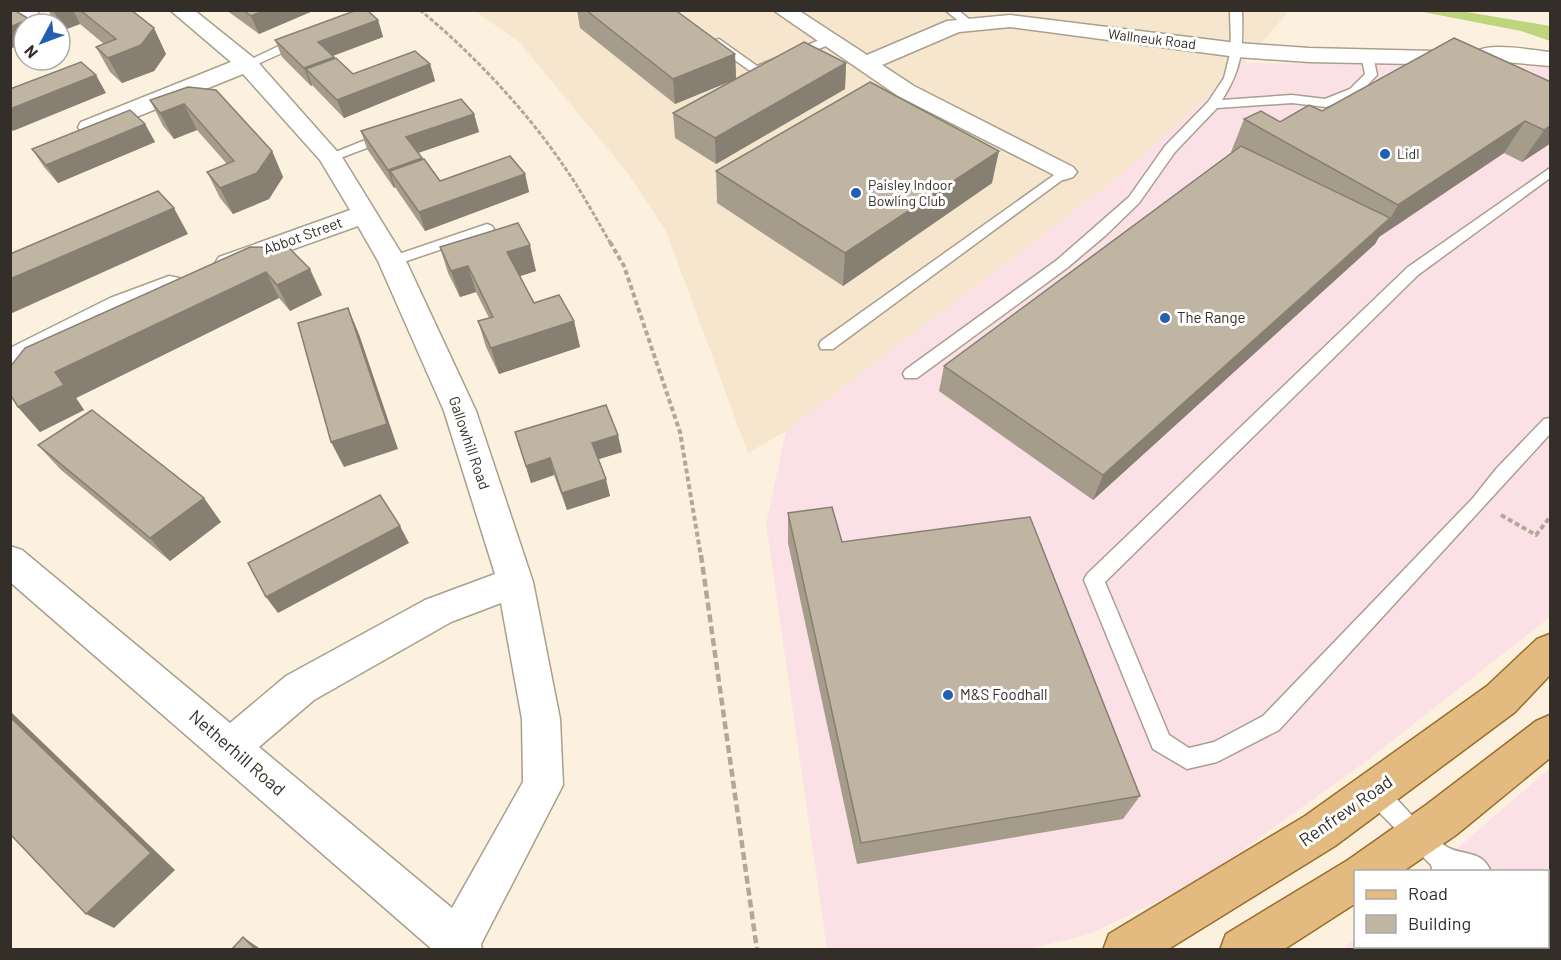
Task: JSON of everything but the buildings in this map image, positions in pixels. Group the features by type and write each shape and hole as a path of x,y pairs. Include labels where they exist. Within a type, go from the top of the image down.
{"main road":[{"name":"Renfrew Road","path":"1128,948 1320,831 1501,699 1551,651"},
{"path":"1372,870 1434,855 1551,734"},
{"path":"1242,950 1354,879"}],"street":[{"path":"10,18 28,10"},
{"name":"Gallowhill Road","path":"180,10 247,64 330,157 365,214 392,261 460,411 514,582 541,719 543,785 459,946"},
{"path":"783,10 906,91 1064,172"},
{"name":"Wallneuk Road","path":"866,64 955,26 1010,21 1237,50 1367,55 1522,55 1551,59"},
{"name":"Wallneuk Road","path":"1446,56 1470,58 1502,68 1550,96"},
{"path":"69,135 247,64"},
{"name":"Abbot Street","path":"10,361 120,305 365,214"},
{"name":"Netherhill Road","path":"10,560 459,946"},
{"path":"230,747 300,688 438,611 514,582"}],"lane":[{"path":"950,10 969,24"},
{"path":"911,374 1101,232 1134,200 1170,149 1214,104 1230,78 1237,50 1236,10"},
{"path":"700,31 756,71 829,40"},
{"path":"247,64 317,33"},
{"path":"1214,104 1292,99 1326,103 1354,92 1371,75 1367,55"},
{"path":"330,157 404,129"},
{"path":"827,345 1064,172"},
{"path":"1551,172 1413,271 1094,580 1161,742 1187,759 1217,752 1271,723 1479,503 1502,474 1551,423"},
{"path":"392,261 487,228"},
{"path":"1375,792 1434,855 1470,864 1477,870"}],"path":[{"path":"420,10 453,37 493,80 563,164 624,266 680,432 704,573 757,950"},
{"path":"1479,503 1536,535 1551,518"}],"shaded area":[{"path":"475,11 1289,11 1244,63 1118,177 786,431 748,453 666,231 627,172 519,42"},
{"path":"1244,63 1550,67 1550,617 1364,763 1199,881 1090,934 1030,949 827,949 766,524 786,431 1118,177"},
{"path":"1550,768 1550,949 1342,950 1354,939 1354,948 1549,948 1549,870 1432,870"}],"green space":[{"path":"1425,10 1461,11 1550,26 1550,41 1521,31 1423,12"}],"place":[{"name":"Lidl","path":"1385,154"},
{"name":"Paisley Indoor Bowling Club","path":"856,193"},
{"name":"The Range","path":"1165,318"},
{"name":"M&S Foodhall","path":"948,695"}]}
